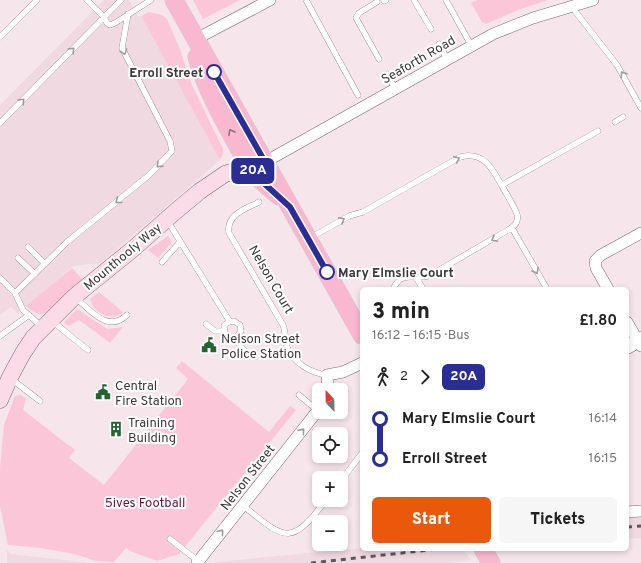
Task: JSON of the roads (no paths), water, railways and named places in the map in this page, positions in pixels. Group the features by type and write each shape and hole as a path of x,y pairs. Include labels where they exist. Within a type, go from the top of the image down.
{"main road":[{"path":"174,0 196,39 197,57 206,83 218,109 257,164 257,177 290,207 354,315 360,329"},
{"name":"Mounthooly Way","path":"0,400 8,380 33,338 74,296 133,249 200,191 225,174 257,164"}],"street":[{"path":"196,39 270,0"},
{"name":"Seaforth Road","path":"257,164 493,34 572,3 592,0"},
{"path":"607,287 596,268 595,261 601,255 641,233"},
{"path":"629,326 637,343"},
{"name":"Nelson Court","path":"327,374 343,372 360,363"},
{"path":"327,374 328,383"},
{"name":"Nelson Street","path":"198,562 312,419"},
{"path":"629,512 641,510"}],"lane":[{"path":"0,37 37,0"},
{"path":"87,0 110,25 150,0"},
{"path":"0,123 121,0"},
{"path":"306,0 358,95"},
{"path":"414,0 431,29"},
{"path":"446,0 471,45"},
{"path":"378,2 359,13 356,18 379,59"},
{"path":"572,3 575,11 617,65 641,108"},
{"path":"15,293 67,242 148,176 172,152 170,141 122,48 128,14"},
{"path":"439,44 447,59"},
{"path":"387,74 395,88"},
{"path":"615,122 623,117"},
{"path":"502,185 598,131"},
{"path":"308,239 349,216 363,212 460,157 470,156 485,161 502,185 518,217 516,224 512,228 429,276 406,276 399,280 394,287"},
{"name":"Nelson Court","path":"259,202 233,217 229,224 229,233 283,325 286,334 286,343 290,353 298,362 308,369 320,374 327,374"},
{"path":"166,219 230,322"},
{"path":"512,228 546,287"},
{"path":"162,262 180,242"},
{"path":"28,248 45,264"},
{"path":"18,258 35,274"},
{"path":"416,277 422,287"},
{"path":"0,278 15,293 23,310 29,315 88,350"},
{"path":"74,296 101,319 108,322 117,322 127,315"},
{"path":"0,336 29,315"},
{"path":"230,322 236,322 241,327 240,334 236,338 229,338 226,336 224,331 224,326 230,322"},
{"path":"206,324 215,331 224,331"},
{"path":"236,338 240,346 249,355"},
{"path":"8,380 40,401"},
{"path":"299,395 312,405"},
{"path":"348,472 360,456"},
{"path":"242,506 272,528 286,534 306,525 320,507"},
{"path":"170,539 198,562"}],"railway":[{"path":"629,527 641,526"},
{"path":"311,563 420,551"}],"place":[{"name":"Erroll Street","path":"214,72"},
{"name":"Mary Elmslie Court","path":"327,272"},
{"name":"Nelson Street Police Station","path":"209,345"},
{"name":"Central Fire Station","path":"103,392"},
{"name":"Training Building","path":"116,429"}],"park label":[{"name":"5ives Football","path":"145,502"}]}
